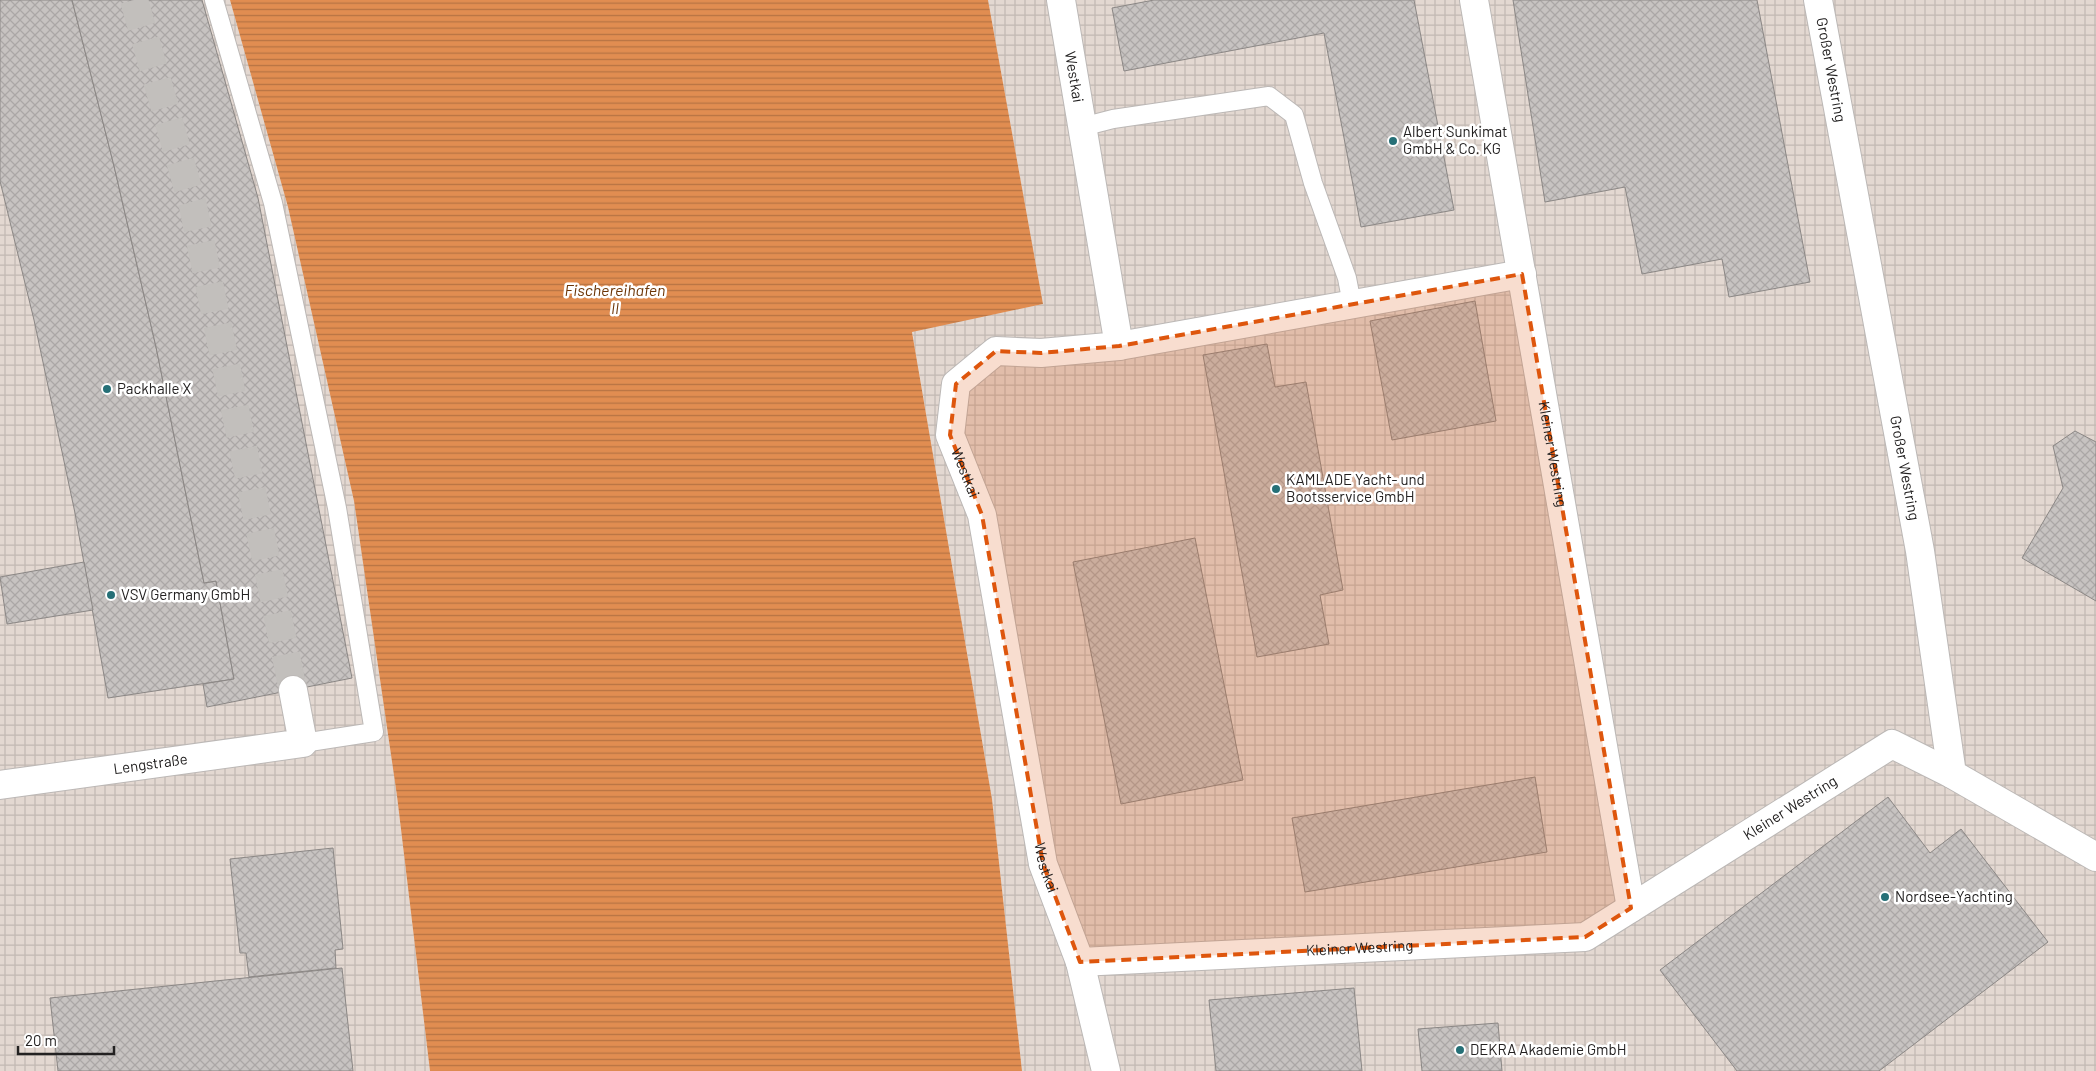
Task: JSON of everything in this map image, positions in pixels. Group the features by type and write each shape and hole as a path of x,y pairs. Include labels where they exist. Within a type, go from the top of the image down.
{"street":[{"name":"Westkai","path":"1061,0 1119,346 1041,353 996,351 956,384 950,435 982,515 1043,864 1080,962 1106,1071"},
{"name":"Kleiner Westring","path":"1474,0 1631,908"},
{"name":"Großer Westring","path":"1818,0 1920,551 1952,774"},
{"path":"1119,346 1522,274"},
{"path":"293,690 303,743"},
{"name":"Lengstraße","path":"0,785 303,743"},
{"name":"Kleiner Westring","path":"1080,962 1585,936 1892,744 1952,774"},
{"path":"1952,774 2096,857"}],"lane":[{"path":"214,0 273,203 337,508 374,732 303,743"},
{"path":"1082,127 1112,119 1268,96 1294,116 1313,183 1347,278 1352,304"}],"highlighted area":[{"path":"1522,274 1631,908 1585,937 1080,962 1043,864 982,515 950,435 956,384 996,351 1041,353 1119,346"}],"shaded area":[{"path":"0,0 230,0 288,207 354,501 397,796 430,1071 0,1071"},
{"path":"988,0 2096,0 2096,1071 1022,1071 992,799 912,331 1043,304"}],"water":[{"name":"Fischereihafen II","path":"230,0 988,0 1043,304 912,332 992,799 1022,1071 430,1071 397,796 354,501 288,207"}],"building":[{"name":"Packhalle X","path":"0,0 72,0 114,166 156,347 204,583 216,581 234,679 108,698 75,513 34,320 0,181"},
{"path":"72,0 202,0 258,198 352,678 207,707 203,684 234,679 216,581 204,583 156,347 114,166"},
{"name":"Albert Sunkimat GmbH & Co. KG","path":"1154,0 1414,0 1454,210 1361,227 1324,33 1124,71 1112,8"},
{"path":"1513,0 1757,0 1810,282 1729,297 1722,259 1642,274 1625,187 1545,202"},
{"path":"1475,301 1496,421 1392,440 1370,321"},
{"name":"KAMLADE Yacht- und Bootsservice GmbH","path":"1267,344 1275,387 1306,382 1343,590 1320,595 1329,644 1257,657 1203,355"},
{"path":"2075,431 2096,442 2096,601 2022,558 2063,488 2053,446"},
{"path":"1195,538 1243,780 1121,804 1073,562"},
{"path":"84,562 93,610 7,624 0,577"},
{"path":"1535,777 1547,852 1305,892 1292,818"},
{"name":"Nordsee-Yachting","path":"1888,797 1930,853 1961,829 2048,942 1879,1071 1737,1071 1660,970"},
{"path":"333,848 343,949 335,950 336,968 249,977 246,953 240,953 230,859"},
{"path":"342,968 353,1071 58,1071 50,998"},
{"path":"1354,988 1362,1071 1216,1071 1209,1000"},
{"name":"DEKRA Akademie GmbH","path":"1498,1023 1502,1071 1422,1071 1418,1029"}],"tunnel":[{"path":"134,0 193,206 293,690"}],"place":[{"name":"Albert Sunkimat GmbH & Co. KG","path":"1393,141"},
{"name":"Packhalle X","path":"107,389"},
{"name":"KAMLADE Yacht- und Bootsservice GmbH","path":"1276,489"},
{"name":"VSV Germany GmbH","path":"111,595"},
{"name":"Nordsee-Yachting","path":"1885,897"},
{"name":"DEKRA Akademie GmbH","path":"1460,1050"}]}
